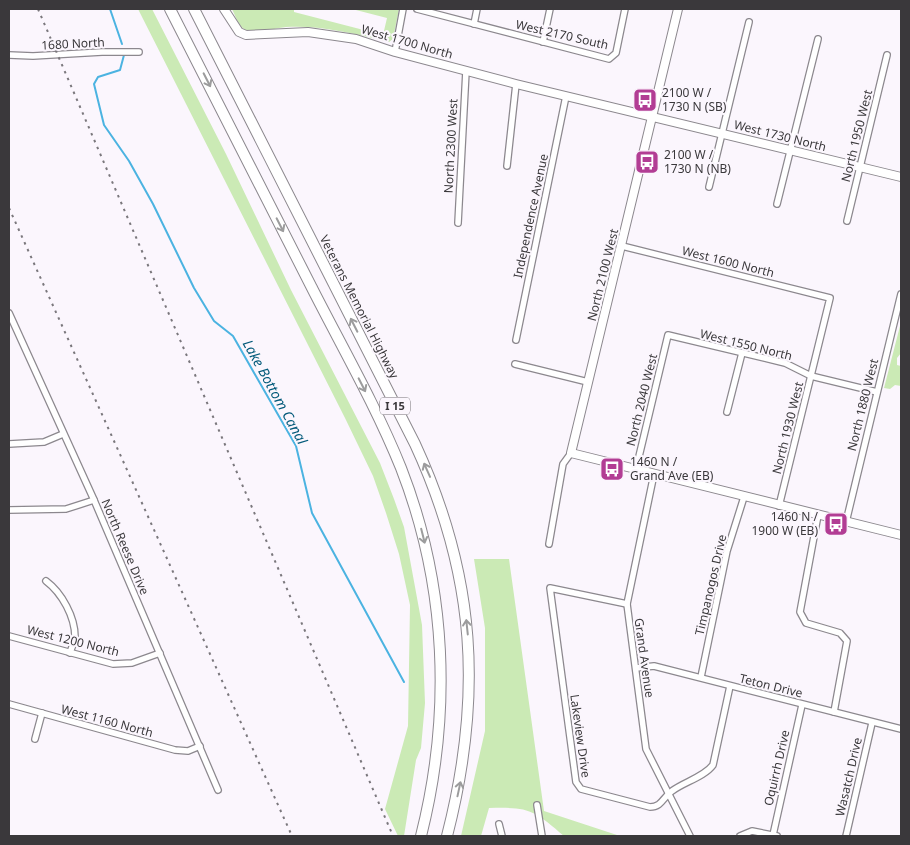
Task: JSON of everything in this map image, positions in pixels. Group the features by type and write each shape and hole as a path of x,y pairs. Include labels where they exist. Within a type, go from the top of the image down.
{"highway":[{"name":"I 15","path":"170,9 384,430 416,511 428,557 436,600 442,682 438,750 422,836"},
{"name":"Veterans Memorial Highway","path":"194,9 415,444 432,483 449,532 464,603 470,681 464,757 447,836"}],"street":[{"name":"West 1700 North","path":"224,9 239,32 258,35 291,32 328,34 356,39 396,52 566,96"},
{"path":"396,52 403,9"},
{"name":"West 2170 South","path":"416,9 609,59 616,53 625,9"},
{"path":"474,24 477,9"},
{"path":"543,42 550,9"},
{"name":"North 2100 West","path":"549,544 563,464 571,453 678,9"},
{"path":"709,187 749,22"},
{"path":"777,204 818,39"},
{"name":"1680 North","path":"9,55 33,56 139,52"},
{"name":"North 1950 West","path":"846,221 887,55"},
{"name":"North 2300 West","path":"458,223 466,70"},
{"path":"507,166 516,84"},
{"name":"West 1730 North","path":"566,96 901,177"},
{"name":"Independence Avenue","path":"516,340 566,96"},
{"name":"West 1600 North","path":"622,246 830,298"},
{"name":"North 1880 West","path":"846,522 901,294"},
{"name":"North 1930 West","path":"779,506 830,298"},
{"name":"North Reese Drive","path":"9,313 94,500 218,790"},
{"name":"West 1550 North","path":"668,335 784,364 811,376 876,392"},
{"name":"North 2040 West","path":"636,469 668,335"},
{"path":"727,412 742,353"},
{"path":"514,364 588,382"},
{"path":"9,444 44,442 64,434"},
{"path":"571,453 901,536"},
{"name":"Grand Avenue","path":"654,474 627,604 646,749 690,836"},
{"name":"Timpanogos Drive","path":"700,677 727,551 744,497"},
{"path":"9,510 66,509 94,500"},
{"path":"818,515 800,612 803,620 808,624 840,633 845,637 848,645 834,712"},
{"path":"46,581 62,598 69,614 75,639 70,653"},
{"name":"Lakeview Drive","path":"627,604 550,588 577,785 585,792 650,807 658,805 668,794 706,772 713,765 730,686"},
{"name":"West 1200 North","path":"9,636 113,664 132,663 160,653"},
{"name":"Teton Drive","path":"636,668 654,666 802,705 861,717 872,723 901,729"},
{"name":"West 1160 North","path":"9,704 175,750 188,750 200,746"},
{"name":"Oquirrh Drive","path":"775,836 802,705"},
{"path":"34,739 42,713"},
{"name":"Wasatch Drive","path":"846,836 872,723"},
{"path":"537,805 542,836"},
{"path":"499,824 502,836"},
{"path":"740,836 752,831 775,836"}],"green space":[{"path":"138,9 152,9 226,154 291,290 380,463 404,527 422,625 425,703 421,748 416,760 404,836 398,836 385,809 408,726 410,605 399,554 386,513 373,476 345,418"},
{"path":"232,9 294,9 294,12 383,35 387,18 352,9 399,9 393,39 389,42 312,27 286,27 259,32 248,31 240,25"},
{"path":"900,326 901,353 897,358 897,365 901,366 901,386 895,385 890,389 884,388"},
{"path":"474,559 509,559 544,811 620,836 564,836 545,820 522,809 489,808 481,836 461,836 485,731 485,628"}],"waterway":[{"name":"Lake Bottom Canal","path":"110,9 122,44"},
{"name":"Lake Bottom Canal","path":"124,55 120,70 98,77 94,84 104,125 129,161 153,204 194,288 214,321 233,336 296,446 312,513 404,682"}],"railway":[{"path":"38,9 393,836"},
{"path":"9,208 292,836"}],"place":[{"name":"2100 W / 1730 N (SB)","path":"645,100"},
{"name":"2100 W / 1730 N (NB)","path":"647,162"},
{"name":"1460 N / Grand Ave (EB)","path":"612,469"},
{"name":"1460 N / 1900 W (EB)","path":"836,524"}]}
